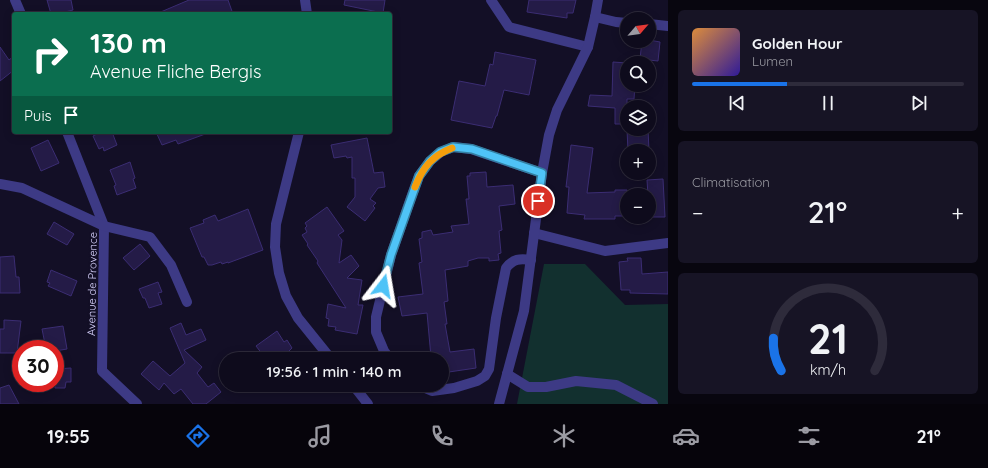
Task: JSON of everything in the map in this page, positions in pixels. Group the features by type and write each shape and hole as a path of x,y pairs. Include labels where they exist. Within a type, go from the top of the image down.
{"street":[{"path":"15,0 20,12"},
{"path":"305,0 307,12"},
{"path":"491,0 509,27 588,47"},
{"path":"499,404 524,311 542,173 549,134 557,110 588,47 596,17 598,0"},
{"path":"596,17 620,22"},
{"path":"656,25 668,26"},
{"name":"Avenue de Provence","path":"68,134 104,226 102,371 137,404"},
{"path":"298,134 276,224 275,247 279,273 286,296 298,318 325,352"},
{"path":"385,352 376,332 376,317 391,255 419,176 430,161 440,152 453,147 472,149 542,173"},
{"path":"0,184 22,188 104,226 150,236 172,265 187,302"},
{"path":"534,233 605,250 668,243"},
{"path":"449,389 477,382 485,376 489,369 496,318 506,268 511,262 519,258 531,260"},
{"path":"507,374 528,386 546,387 576,381 616,385 653,404"},
{"path":"359,392 368,404"}],"green space":[{"path":"544,264 585,264 625,305 668,304 668,404 517,404"}],"building":[{"path":"47,0 71,0 73,10 65,12 50,12"},
{"path":"189,0 228,0 232,12 161,12"},
{"path":"345,0 385,0 383,12 344,5"},
{"path":"529,0 576,0 573,13 567,13 567,18 527,12"},
{"path":"656,41 660,42 658,61 656,61 656,56 640,56 641,48 656,48"},
{"path":"0,47 9,60 12,58 12,72 0,81"},
{"path":"495,52 536,60 529,95 504,90 492,128 451,120 459,81 485,86 490,64 493,65"},
{"path":"613,62 620,62 620,92 634,92 634,99 620,100 620,124 615,124 615,108 588,106 590,95 612,96"},
{"path":"97,134 113,134 117,145 104,151 103,147 99,149 93,136"},
{"path":"157,134 205,134 178,144 176,140 162,145"},
{"path":"627,136 648,136 649,144 628,144"},
{"path":"367,138 374,173 383,172 385,187 378,188 370,199 376,203 373,206 375,208 365,221 347,207 355,197 355,178 352,178 352,157 347,158 346,156 334,158 331,145"},
{"path":"48,140 59,163 41,171 31,148"},
{"path":"571,145 593,148 587,193 615,192 615,190 620,190 620,216 615,216 615,219 584,219 585,215 567,213 569,187 566,187"},
{"path":"130,162 135,178 133,179 136,188 117,195 114,186 116,185 110,170"},
{"path":"486,172 487,187 513,185 515,204 499,206 502,230 499,231 501,253 498,254 499,260 489,261 489,258 478,258 468,261 468,266 445,270 448,301 444,302 447,324 445,324 450,352 474,349 476,368 449,372 449,352 431,352 427,313 402,316 398,297 423,294 419,263 422,262 419,239 422,238 422,232 431,230 433,235 453,232 451,226 469,224 466,199 469,199 467,176 470,176 470,173"},
{"path":"663,179 665,217 656,217 656,188 648,188 647,180"},
{"path":"327,207 344,231 338,235 342,240 339,263 351,255 359,266 347,278 362,280 358,305 363,305 357,334 335,330 336,327 328,326 329,319 326,318 328,304 346,308 317,263 318,261 302,235 307,232 305,228 307,226 305,223"},
{"path":"248,209 263,250 228,263 222,264 221,262 208,265 204,257 202,257 190,228 204,223 203,220 215,215 218,221"},
{"path":"54,222 74,234 67,245 47,234"},
{"path":"140,244 150,256 134,270 123,258"},
{"path":"14,256 16,277 19,277 20,293 0,293 0,257"},
{"path":"627,258 641,258 642,274 668,272 668,294 630,293 630,290 621,290 619,262 628,261"},
{"path":"51,270 77,281 71,296 48,286 50,283 47,282"},
{"path":"158,282 162,292 158,293 162,304 149,308 139,289"},
{"path":"4,320 21,321 19,340 12,340 12,353 0,353 0,329 4,329"},
{"path":"181,323 186,335 201,329 206,340 184,350 202,367 197,373 208,387 214,383 219,389 219,392 221,392 206,404 193,404 181,389 174,394 164,383 159,390 141,374 153,361 170,376 185,363 170,328"},
{"path":"63,326 67,349 64,350 64,340 44,340 42,329"},
{"path":"277,331 284,342 287,340 292,348 290,352 261,352 256,346"},
{"path":"64,368 71,368 71,382 66,382 65,388 64,388"},
{"path":"9,385 19,404 0,404 0,388"}],"slow traffic":[{"path":"415,187 419,176 430,161 440,152 452,148"}],"route":[{"path":"383,286 391,255 419,176 430,161 440,152 453,147 472,149 542,173 538,201"}]}
